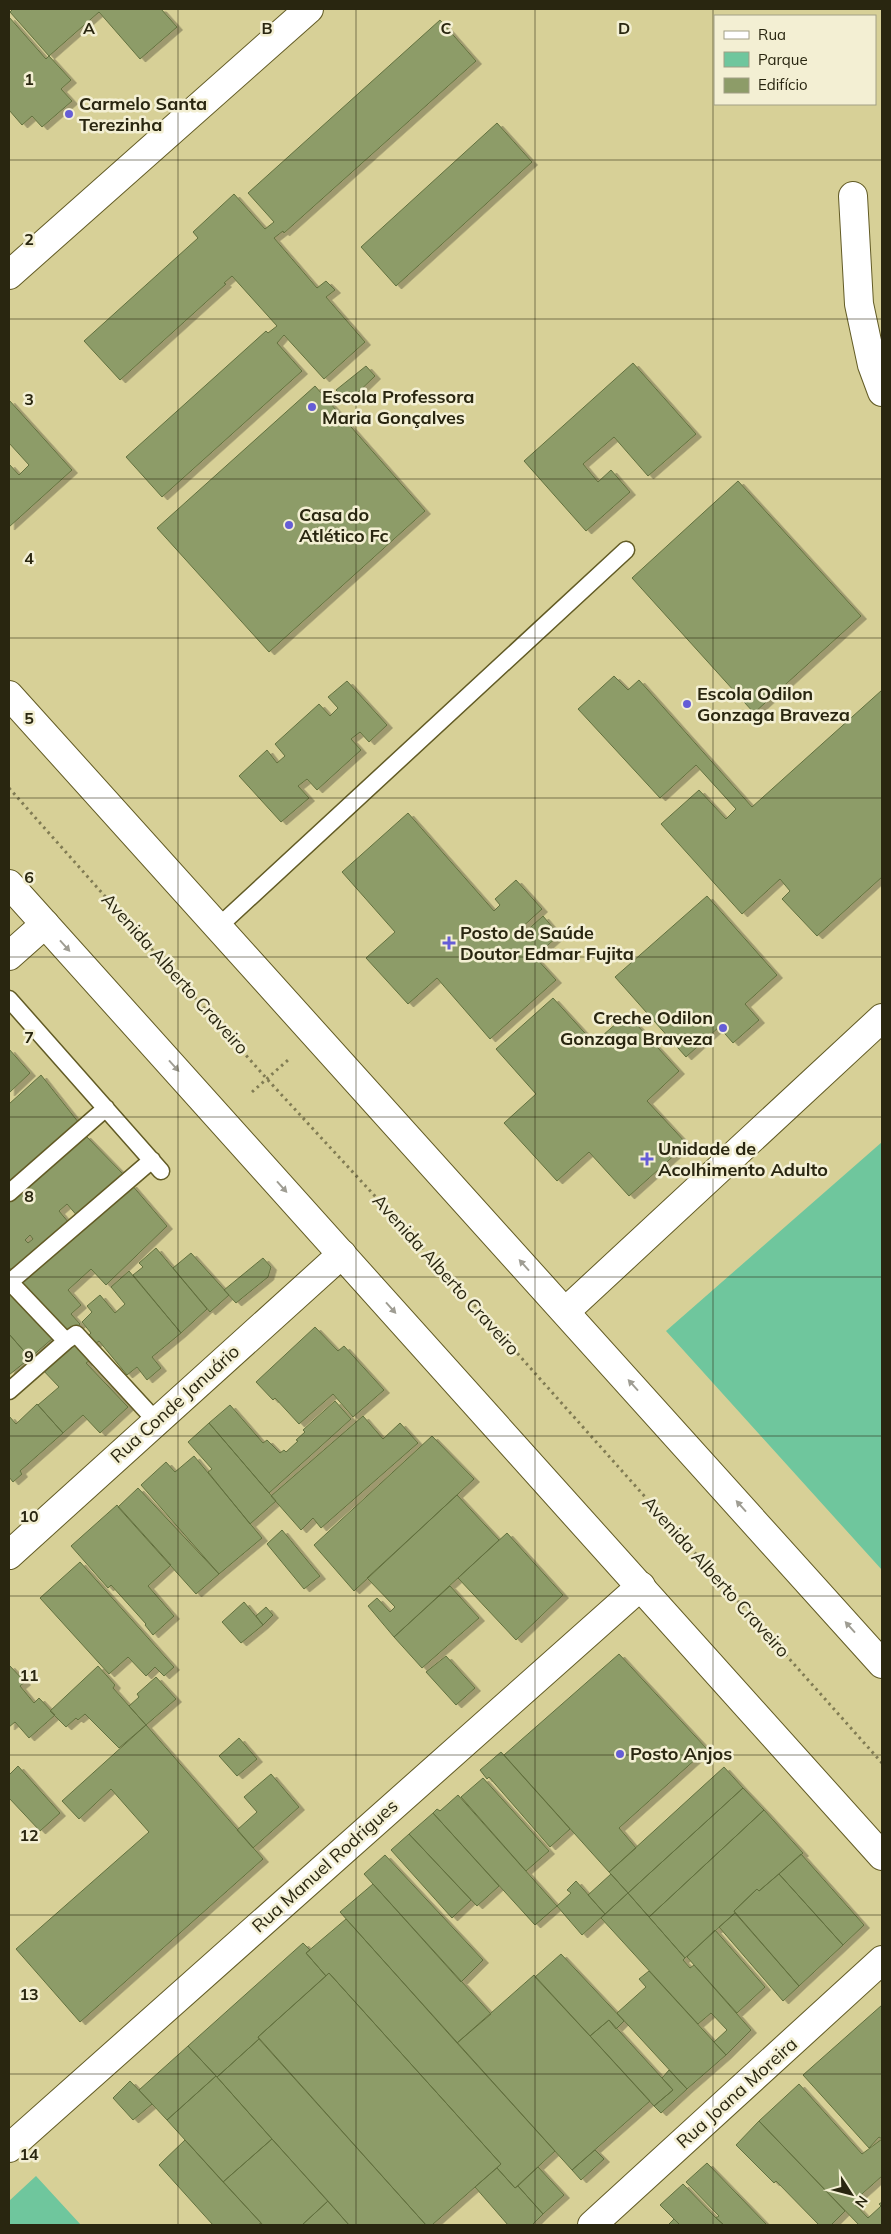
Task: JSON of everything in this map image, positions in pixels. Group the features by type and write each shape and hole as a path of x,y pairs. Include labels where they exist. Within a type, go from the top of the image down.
{"street":[{"path":"9,275 309,9"},
{"path":"853,196 859,304 872,365 882,392"},
{"path":"9,695 566,1311 882,1664"},
{"path":"9,884 882,1856"},
{"path":"9,956 45,924"},
{"path":"566,1311 882,1018"},
{"name":"Rua Conde Januário","path":"9,1555 342,1254"},
{"name":"Rua Manuel Rodrigues","path":"9,2148 641,1586"},
{"name":"Rua Joana Moreira","path":"592,2225 882,1960"}],"lane":[{"path":"218,927 626,550"},
{"path":"9,999 157,1165 9,1281 66,1341"},
{"path":"9,1193 106,1108"},
{"path":"9,1391 76,1334 156,1421"}],"path":[{"name":"Avenida Alberto Craveiro","path":"9,788 267,1079 444,1271 882,1763"},
{"path":"252,1092 288,1060"}],"green space":[{"path":"882,1142 882,1570 666,1331"},
{"path":"36,2176 81,2225 9,2225 9,2201"}],"building":[{"path":"13,9 161,9 177,27 140,59 99,12 49,56 10,12"},
{"path":"9,17 46,59 49,56 71,80 61,89 72,101 42,127 32,116 22,125 9,110"},
{"path":"440,20 476,61 284,233 283,231 274,238 317,288 326,281 335,290 326,297 365,342 324,379 284,335 277,343 302,371 162,497 126,457 266,331 268,333 277,326 232,276 224,283 226,284 120,380 84,341 198,238 193,232 234,194 265,229 274,222 248,193"},
{"path":"497,123 532,162 396,286 361,247"},
{"path":"633,363 696,434 648,476 614,437 583,464 598,482 611,470 630,492 586,531 524,461"},
{"path":"366,366 375,376 348,402 336,390"},
{"path":"315,386 425,511 269,652 157,528"},
{"path":"9,400 72,470 9,527 9,464 19,475 29,465 9,443"},
{"path":"738,481 861,616 754,713 632,578"},
{"path":"614,676 628,690 639,680 752,807 882,690 882,877 817,936 782,899 790,891 780,879 742,914 661,824 699,790 726,819 736,809 696,765 660,798 578,709"},
{"path":"347,681 387,725 369,742 360,732 351,739 361,750 317,790 307,779 298,786 309,798 281,822 239,776 267,750 277,763 285,756 275,744 319,704 330,716 338,708 328,697"},
{"path":"408,813 494,911 500,905 495,899 516,880 542,909 519,930 523,934 543,916 559,935 535,957 556,980 490,1039 437,978 408,1004 366,958 395,932 342,872"},
{"path":"707,896 777,975 745,1004 759,1020 733,1043 719,1027 686,1057 615,977"},
{"path":"553,998 594,1043 627,1014 679,1071 647,1101 687,1144 629,1196 589,1152 557,1181 504,1123 536,1094 496,1049"},
{"path":"9,1049 30,1073 9,1093"},
{"path":"41,1075 79,1123 9,1186 9,1104"},
{"path":"85,1135 124,1175 79,1218 67,1204 59,1211 69,1223 14,1273 9,1267 9,1202","holes":["30,1235 33,1239 28,1243 25,1240"]},
{"path":"131,1184 167,1226 106,1285 91,1269 68,1290 81,1305 71,1314 80,1324 69,1334 19,1279"},
{"path":"156,1248 207,1309 181,1333 133,1275 143,1267 139,1263"},
{"path":"191,1253 229,1295 210,1312 173,1268"},
{"path":"263,1258 271,1267 268,1277 236,1303 224,1290"},
{"path":"129,1271 181,1333 152,1357 161,1368 147,1380 137,1367 127,1375 99,1341 95,1344 88,1336 91,1333 82,1322 92,1312 87,1306 100,1295 115,1313 125,1304 111,1287"},
{"path":"9,1288 53,1338 30,1358 9,1334"},
{"path":"315,1327 338,1351 344,1346 384,1390 353,1417 333,1394 299,1424 275,1398 273,1400 256,1382"},
{"path":"9,1334 30,1358 9,1375"},
{"path":"71,1341 89,1361 86,1363 128,1407 100,1433 83,1415 63,1433 38,1405 59,1387 41,1368"},
{"path":"335,1401 351,1419 269,1493 209,1423 230,1405 263,1443 267,1440 280,1453 284,1450 286,1452 305,1432 303,1430"},
{"path":"37,1404 63,1433 20,1471 22,1474 13,1482 9,1477 9,1416 16,1424"},
{"path":"363,1416 383,1439 400,1423 418,1443 321,1528 313,1518 301,1530 271,1496"},
{"path":"209,1423 276,1501 250,1524 208,1472 212,1469 188,1442"},
{"path":"432,1436 474,1479 354,1591 314,1545"},
{"path":"194,1456 262,1538 219,1574 141,1485 166,1462 175,1472"},
{"path":"138,1488 219,1574 196,1594 118,1507"},
{"path":"457,1495 499,1540 394,1637 368,1606 377,1598 390,1612 395,1607 367,1578"},
{"path":"117,1505 171,1565 148,1586 174,1616 153,1635 146,1624 111,1585 108,1588 71,1546"},
{"path":"282,1530 320,1576 304,1589 267,1544"},
{"path":"507,1533 563,1595 516,1640 458,1578"},
{"path":"80,1562 174,1667 164,1676 155,1667 146,1676 128,1657 109,1674 40,1598"},
{"path":"450,1586 479,1618 422,1668 394,1637"},
{"path":"244,1602 263,1625 241,1643 222,1622"},
{"path":"266,1607 273,1615 263,1625 256,1616"},
{"path":"619,1654 707,1749 619,1828 636,1848 609,1872 504,1755"},
{"path":"446,1656 475,1688 456,1705 426,1672"},
{"path":"9,1665 25,1682 20,1686 34,1703 39,1698 55,1715 29,1738 15,1722 9,1727"},
{"path":"98,1666 115,1685 113,1688 146,1725 119,1748 85,1714 78,1720 76,1718 66,1727 50,1711"},
{"path":"156,1677 176,1699 146,1725 129,1706 139,1697 137,1694"},
{"path":"146,1725 263,1859 80,2022 16,1949 149,1832 111,1789 79,1819 62,1801"},
{"path":"239,1738 257,1759 237,1776 219,1756"},
{"path":"501,1752 570,1829 550,1847 489,1777 487,1779 480,1770"},
{"path":"18,1766 60,1813 40,1831 9,1798 9,1775"},
{"path":"724,1767 743,1788 628,1893 609,1872"},
{"path":"271,1774 299,1807 253,1848 237,1830 257,1812 244,1797"},
{"path":"483,1778 549,1851 526,1871 461,1797"},
{"path":"743,1788 764,1810 649,1917 628,1893"},
{"path":"458,1795 557,1906 535,1925 433,1813 437,1809 440,1811"},
{"path":"764,1810 803,1853 759,1891 757,1889 734,1911 735,1913 685,1958 649,1917"},
{"path":"433,1813 499,1886 477,1906 409,1834"},
{"path":"409,1834 471,1900 452,1918 391,1850"},
{"path":"801,1854 864,1925 843,1945 779,1874"},
{"path":"385,1855 483,1960 461,1982 364,1874"},
{"path":"611,1874 628,1893 605,1914 588,1895"},
{"path":"779,1874 843,1945 799,1986 734,1911 757,1889 759,1891"},
{"path":"576,1881 605,1914 582,1935 557,1906 571,1893 567,1890"},
{"path":"373,1884 491,2014 457,2043 340,1912"},
{"path":"628,1893 685,1958 683,1960 690,1968 694,1965 751,2030 726,2055 714,2042 727,2030 711,2013 698,2024 601,1918"},
{"path":"735,1913 799,1986 783,2001 719,1927"},
{"path":"346,1919 555,2151 515,2188 497,2168 501,2164 329,1973 326,1976 306,1953"},
{"path":"715,1930 765,1987 737,2013 687,1957"},
{"path":"303,1943 310,1950 306,1953 326,1976 217,2077 188,2046"},
{"path":"561,1954 624,2021 616,2029 609,2020 590,2036 535,1977"},
{"path":"649,1971 726,2055 687,2089 617,2013 646,1987 639,1979"},
{"path":"329,1973 501,2164 432,2225 426,2225 258,2037"},
{"path":"534,1975 650,2101 572,2170 457,2043"},
{"path":"882,2005 882,2139 879,2137 869,2148 803,2075"},
{"path":"609,2020 673,2090 654,2106 590,2036"},
{"path":"259,2039 426,2225 349,2225 217,2077"},
{"path":"188,2046 216,2076 167,2120 139,2090"},
{"path":"669,2070 687,2089 661,2113 654,2106 673,2090 662,2078"},
{"path":"216,2076 272,2139 223,2182 167,2120"},
{"path":"130,2081 152,2104 133,2120 113,2098"},
{"path":"799,2084 862,2154 882,2139 882,2176 853,2202 868,2218 881,2206 879,2204 882,2202 882,2225 859,2225 759,2121"},
{"path":"759,2121 845,2211 831,2225 819,2225 776,2181 774,2183 736,2145"},
{"path":"272,2139 328,2201 302,2225 263,2225 223,2182"},
{"path":"185,2140 261,2223 258,2225 213,2225 159,2165"},
{"path":"595,2150 604,2159 581,2180 572,2170"},
{"path":"707,2163 767,2225 724,2225 716,2218 719,2216 686,2182"},
{"path":"538,2167 564,2195 543,2214 518,2186"},
{"path":"497,2168 515,2188 518,2186 543,2214 532,2225 508,2225 475,2187"},
{"path":"683,2184 724,2225 680,2225 660,2205"},
{"path":"328,2201 349,2225 302,2225"},
{"path":"674,2219 680,2225 668,2225"}],"place":[{"name":"Carmelo Santa Terezinha","path":"69,114"},
{"name":"Escola Professora Maria Gonçalves","path":"312,407"},
{"name":"Casa do Atlético Fc","path":"289,525"},
{"name":"Escola Odilon Gonzaga Braveza","path":"687,704"},
{"name":"Posto de Saúde Doutor Edmar Fujita","path":"449,943"},
{"name":"Creche Odilon Gonzaga Braveza","path":"723,1028"},
{"name":"Unidade de Acolhimento Adulto","path":"647,1159"},
{"name":"Posto Anjos","path":"620,1754"}]}
